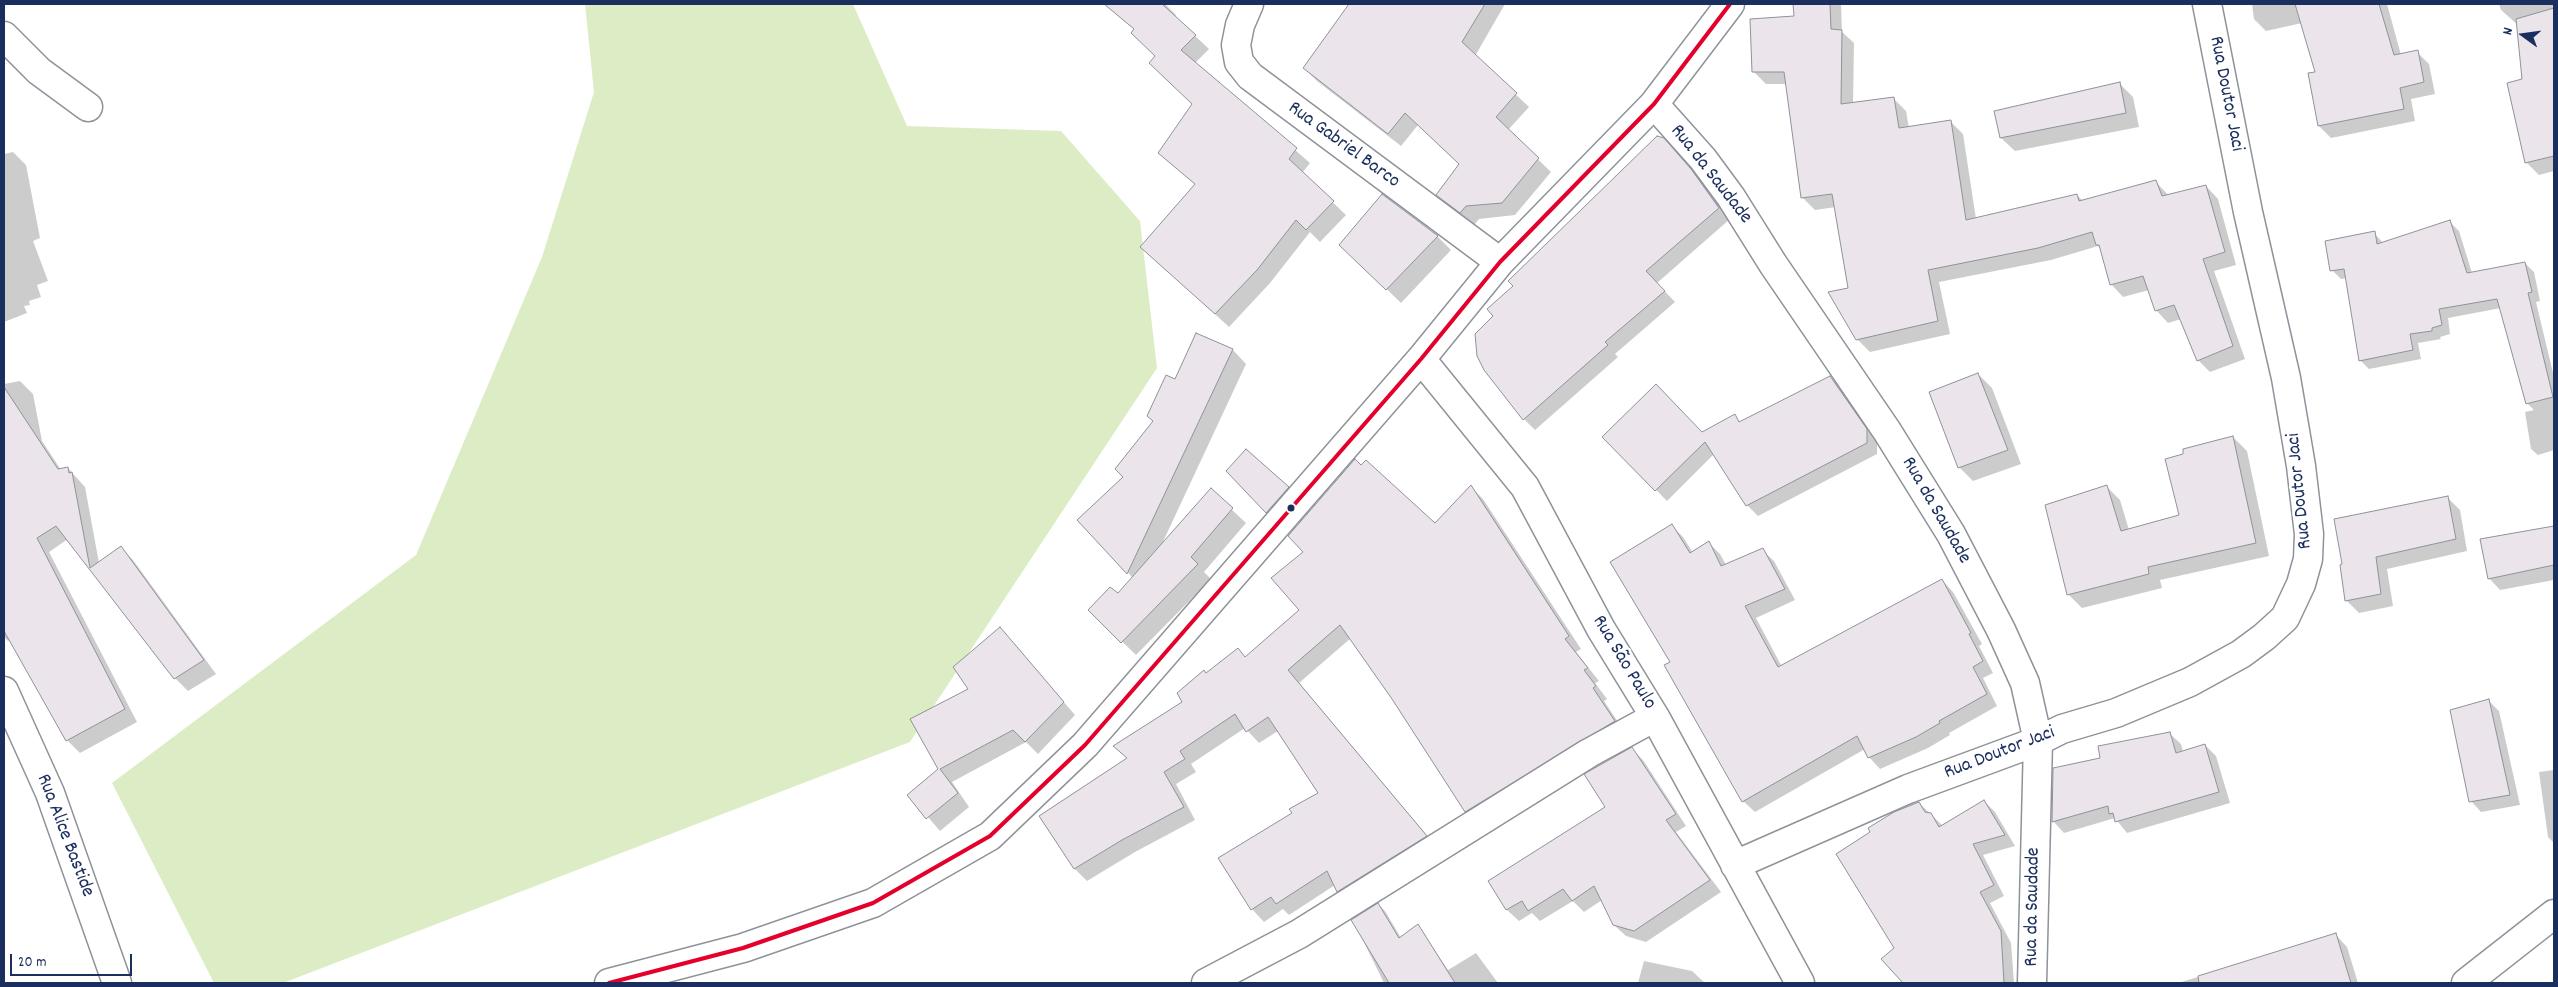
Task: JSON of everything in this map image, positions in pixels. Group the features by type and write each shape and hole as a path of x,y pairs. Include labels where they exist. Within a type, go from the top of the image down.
{"street":[{"name":"Rua Gabriel Barco","path":"1249,4 1240,26 1236,45 1239,62 1250,76 1500,262"},
{"path":"609,983 743,948 873,903 990,836 1085,745 1421,359 1500,262 1654,104 1730,4"},
{"name":"Rua Doutor Jaci","path":"1735,865 1908,789 2038,741 2062,729 2116,713 2190,682 2241,654 2285,618 2301,584 2308,558 2309,534 2291,403 2250,221 2207,4"},
{"path":"4,36 39,71 88,107"},
{"name":"Rua da Saudade","path":"1654,104 1703,159 1731,197 1773,264 1887,431 1951,534 2001,630 2025,684 2038,741 2032,983"},
{"name":"Rua São Paulo","path":"1421,359 1525,488 1601,629 1655,717 1800,983"},
{"name":"Rua Alice Bastide","path":"4,691 50,793 117,983"},
{"path":"1206,983 1299,934 1589,754 1655,717"},
{"path":"2466,983 2554,914"}],"green space":[{"path":"585,4 853,4 907,126 1061,131 1140,221 1157,368 910,742 283,983 214,983 112,783 416,555 542,257 594,92"}],"building":[{"path":"1104,4 1162,4 1196,35 1181,50 1297,148 1289,159 1334,201 1306,230 1296,220 1257,270 1215,314 1140,247 1195,184 1158,153 1192,104 1149,63 1155,56 1131,33 1134,29"},
{"path":"1349,4 1485,4 1462,42 1517,93 1496,117 1539,158 1502,203 1466,206 1460,213 1436,195 1459,164 1405,113 1388,134 1303,68"},
{"path":"1793,4 1830,4 1831,29 1842,30 1841,104 1894,97 1899,128 1951,120 1966,220 2077,194 2079,201 2156,180 2162,196 2206,185 2225,252 2203,259 2233,346 2197,361 2174,305 2155,311 2143,276 2110,285 2099,245 2096,245 2092,232 2038,248 1928,270 1938,321 1856,340 1828,292 1848,288 1832,194 1801,198 1784,72 1752,72 1750,19 1794,16"},
{"path":"2295,4 2379,4 2394,55 2418,50 2424,82 2400,88 2404,109 2318,126 2308,73 2315,72"},
{"path":"2554,8 2554,156 2525,163 2507,83 2522,79 2516,19"},
{"path":"2120,82 2126,113 2000,138 1994,111"},
{"path":"1657,136 1664,138 1691,169 1719,208 1646,271 1665,291 1605,342 1608,345 1523,420 1484,370 1477,356 1475,334 1493,316 1487,309 1513,286 1508,281"},
{"path":"1382,194 1438,236 1386,290 1339,245"},
{"path":"2450,220 2467,273 2525,262 2532,292 2528,293 2553,397 2526,404 2497,299 2439,309 2442,325 2432,328 2432,331 2410,334 2413,350 2359,361 2344,269 2330,271 2325,241 2375,231 2377,244"},
{"path":"1196,333 1233,349 1127,574 1077,520 1123,477 1115,469 1153,421 1147,416 1166,375 1175,379"},
{"path":"1978,373 2008,450 1958,468 1929,392"},
{"path":"1830,376 1867,429 1867,443 1746,506 1705,442 1655,491 1602,437 1656,384 1702,432 1735,414 1739,422"},
{"path":"4,387 58,469 68,467 69,473 72,472 90,568 121,546 204,660 174,679 56,526 37,538 125,709 66,741 4,631"},
{"path":"2233,436 2256,543 2148,567 2149,574 2067,595 2045,505 2107,485 2121,531 2179,515 2165,459 2183,454 2183,449"},
{"path":"1246,449 1289,487 1266,513 1226,471"},
{"path":"1355,459 1361,465 1366,460 1435,523 1471,485 1569,636 1565,639 1588,668 1584,670 1596,686 1593,688 1615,721 1465,812 1392,699 1340,625 1288,670 1427,836 1337,892 1327,871 1276,904 1271,897 1251,910 1218,858 1292,813 1289,809 1318,793 1268,717 1246,732 1235,714 1180,751 1185,759 1164,772 1184,807 1122,840 1074,869 1039,816 1127,758 1113,746 1182,702 1177,693 1204,670 1206,673 1238,648 1245,657 1299,610 1271,578 1303,552 1288,536"},
{"path":"1211,488 1233,508 1191,557 1198,564 1121,643 1088,610 1110,587 1118,593"},
{"path":"2448,496 2456,539 2376,557 2381,594 2345,601 2340,565 2342,564 2334,519"},
{"path":"1672,524 1690,553 1709,541 1721,566 1763,548 1785,589 1745,606 1778,667 1942,579 1971,633 1969,634 1983,661 1973,667 1987,694 1939,721 1940,723 1916,737 1868,758 1857,736 1742,802 1664,665 1670,662 1610,562"},
{"path":"2554,526 2554,565 2488,579 2480,539"},
{"path":"1000,627 1064,702 1025,742 1013,730 940,769 958,793 926,819 907,795 938,769 910,719 968,689 953,667"},
{"path":"2489,699 2510,795 2469,802 2450,710"},
{"path":"2170,732 2176,753 2205,744 2219,792 2115,822 2113,813 2109,814 2108,806 2052,822 2053,768 2100,758 2098,746"},
{"path":"1632,747 1676,814 1666,820 1710,880 1634,931 1613,925 1594,886 1572,901 1563,889 1528,911 1522,901 1506,910 1488,881 1605,807 1584,774"},
{"path":"1984,800 2005,835 1973,844 1994,885 1980,892 2001,931 2004,983 1903,983 1881,959 1894,948 1836,854 1870,832 1868,828 1894,812 1919,802 1925,812 1931,813 1939,827"},
{"path":"1378,903 1399,938 1418,924 1455,983 1389,983 1351,920"},
{"path":"2336,933 2351,983 2199,983 2198,976"}],"transit line":[{"path":"609,983 743,948 873,903 990,836 1085,745 1421,359 1500,262 1654,104 1730,4"}]}
